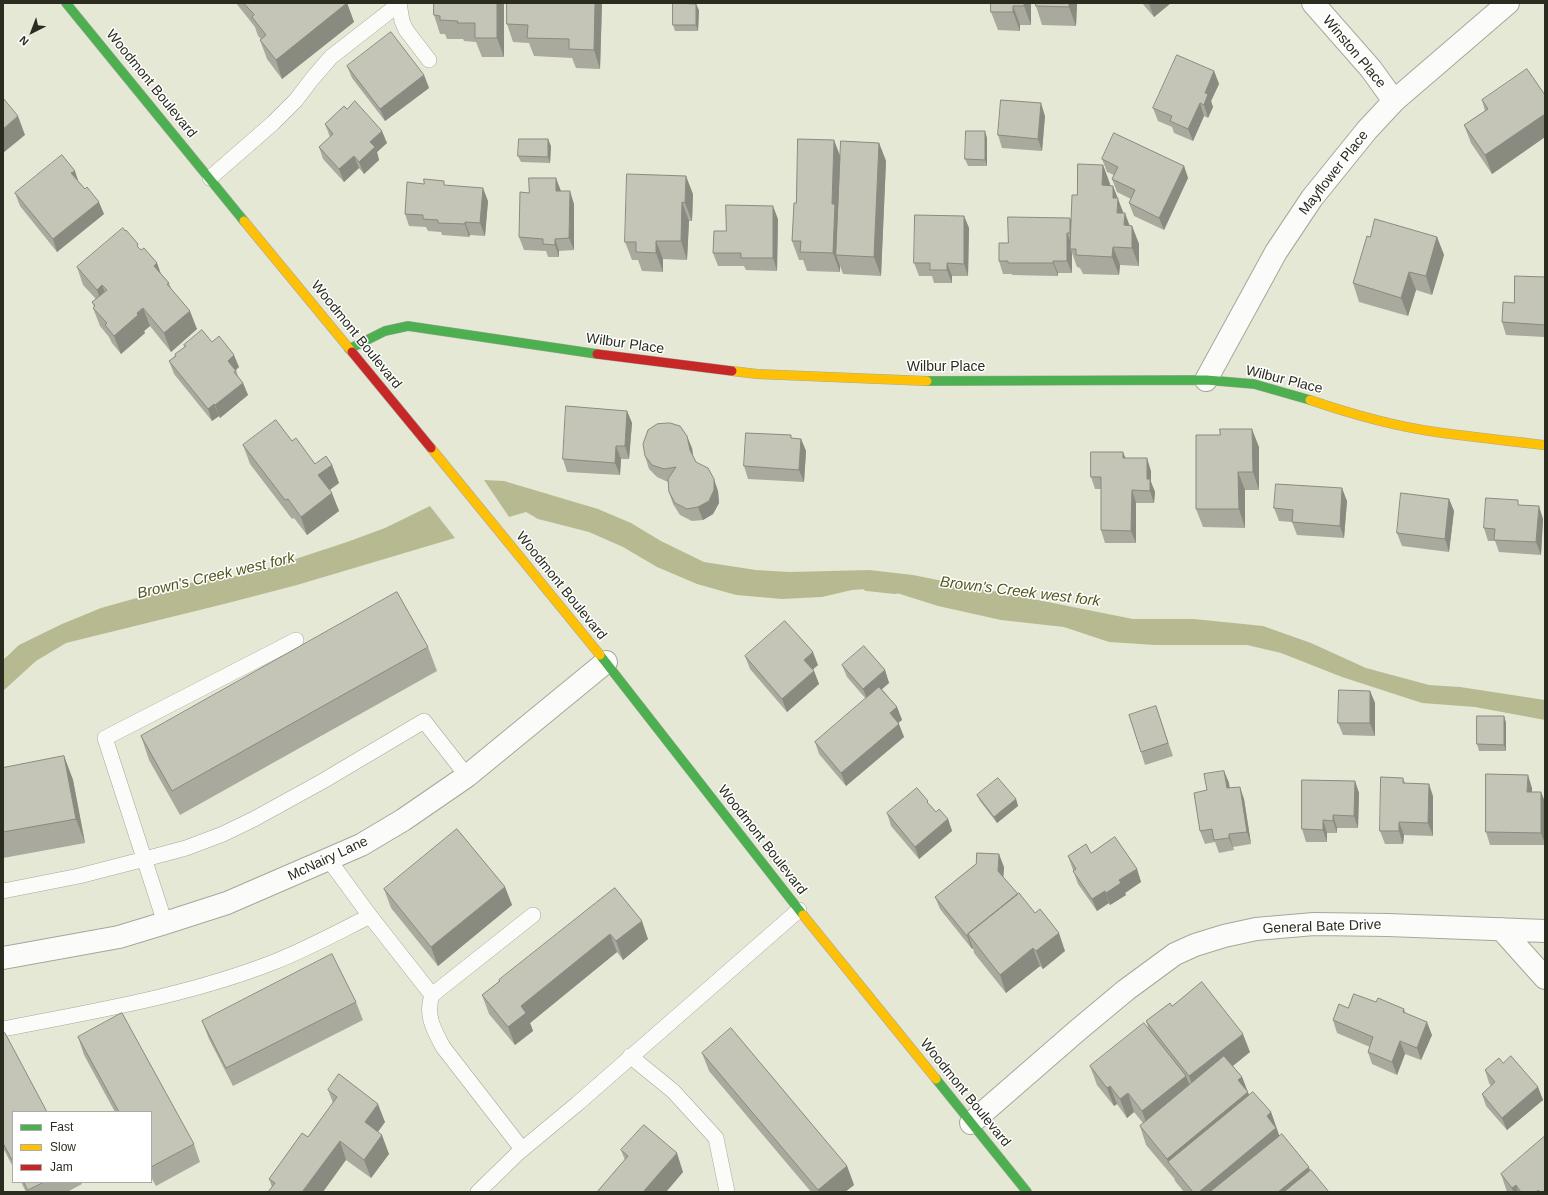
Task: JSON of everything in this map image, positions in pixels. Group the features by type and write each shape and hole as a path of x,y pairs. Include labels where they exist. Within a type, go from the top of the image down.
{"main road":[{"name":"Woodmont Boulevard","path":"66,3 606,662 799,910 1027,1192"},
{"name":"Wilbur Place","path":"349,349 380,332 396,327 408,326 636,360 757,374 904,381 1206,380 1254,384 1382,422 1435,432 1545,445"}],"street":[{"name":"Winston Place","path":"1313,3 1371,69 1394,101"},
{"name":"Mayflower Place","path":"1206,380 1276,252 1312,198 1367,130 1394,101 1508,3"},
{"name":"McNairy Lane","path":"3,958 119,937 165,923 227,903 361,845 403,820 467,776 606,662"},
{"name":"General Bate Drive","path":"971,1123 1126,990 1175,954 1195,945 1224,936 1256,929 1307,925 1388,925 1545,931"},
{"path":"1500,929 1545,978"}],"lane":[{"path":"210,178 273,123 296,100 331,57 399,4 402,21 406,30 429,60"},
{"path":"165,923 105,738 296,640"},
{"path":"3,891 79,876 186,848 254,819 323,781 424,721 467,776"},
{"path":"329,860 370,916 432,995"},
{"path":"478,1192 522,1149 799,910"},
{"path":"522,1149 443,1047 430,1017 429,1005 432,995 533,915"},
{"path":"3,1029 157,998 205,985 273,962 323,940 370,916"},
{"path":"630,1056 673,1091 716,1138 727,1192"}],"shaded area":[{"path":"484,480 504,481 598,509 631,523 661,541 704,562 756,570 789,572 869,570 913,575 1133,619 1194,619 1263,626 1311,643 1366,668 1429,685 1460,687 1545,700 1545,720 1475,707 1422,703 1342,677 1281,653 1247,645 1155,645 1109,642 1064,627 1001,620 938,606 881,588 852,590 822,597 782,599 736,595 697,584 657,567 623,547 589,532 538,519 526,512 509,517"},
{"path":"430,506 455,538 297,585 66,643 36,661 3,691 3,660 19,645 62,624 101,608 194,582 250,574 385,528"}],"building":[{"path":"244,3 347,3 276,60 260,40 266,35 252,17 254,15"},
{"path":"434,3 497,3 497,38 475,38 475,23 457,23 458,21 440,20 440,16 434,15"},
{"path":"507,3 595,3 594,50 569,49 569,39 527,38 528,25 507,24"},
{"path":"673,3 696,4 696,25 673,25"},
{"path":"991,3 1024,3 1024,6 1013,6 1013,12 991,12"},
{"path":"1036,3 1069,3 1069,7 1036,6"},
{"path":"391,32 424,75 380,109 347,66"},
{"path":"1177,55 1214,71 1205,93 1208,94 1204,105 1200,103 1188,129 1170,121 1172,116 1153,108"},
{"path":"1527,69 1545,95 1545,114 1485,155 1464,125 1488,109 1482,100"},
{"path":"3,98 18,116 3,129"},
{"path":"1001,100 1041,103 1038,139 998,135"},
{"path":"355,101 382,131 370,142 375,147 359,162 354,156 339,169 319,147 333,134 325,124 344,106 347,109"},
{"path":"966,131 985,131 985,160 965,159"},
{"path":"1114,133 1184,166 1159,218 1129,203 1135,190 1112,179 1118,167 1102,159"},
{"path":"519,139 548,139 548,157 518,156"},
{"path":"798,139 834,140 832,204 835,204 833,253 800,252 801,241 792,241 794,203 796,203"},
{"path":"841,141 879,143 874,257 836,255"},
{"path":"62,155 75,171 71,173 85,189 87,187 99,202 53,239 15,193"},
{"path":"1078,164 1103,165 1102,185 1113,186 1113,198 1118,198 1117,213 1125,213 1124,225 1132,226 1132,248 1113,247 1112,257 1076,255 1076,249 1070,249 1072,195 1077,195"},
{"path":"627,174 686,176 685,203 682,202 681,241 656,241 656,253 636,252 636,242 625,242"},
{"path":"529,178 556,178 556,191 570,191 569,238 555,239 555,245 543,244 543,239 519,237 520,192 529,193"},
{"path":"424,179 444,181 444,185 483,188 480,223 438,223 438,220 423,219 423,215 405,214 407,182 424,184"},
{"path":"726,205 773,206 773,258 741,258 741,253 713,253 714,231 726,231"},
{"path":"915,215 964,216 964,264 947,263 947,270 930,270 930,263 914,263"},
{"path":"1008,217 1070,218 1070,233 1067,233 1067,261 1053,261 1053,263 1008,263 1008,261 999,261 999,243 1008,243"},
{"path":"1375,219 1437,237 1426,276 1409,272 1401,298 1353,283 1367,236 1370,237"},
{"path":"123,228 138,244 137,246 141,250 144,248 157,263 154,266 190,311 164,333 143,308 137,313 138,315 114,336 105,325 107,323 93,308 95,306 92,302 107,290 102,285 97,290 77,267"},
{"path":"1515,276 1545,277 1545,325 1502,322 1503,302 1514,303"},
{"path":"202,330 212,342 219,336 234,355 228,361 236,371 234,372 243,383 208,409 169,361 176,356 175,354 186,346 184,345"},
{"path":"566,406 627,411 625,446 616,446 615,463 563,459"},
{"path":"276,420 292,441 296,438 315,464 326,456 332,465 318,475 332,493 301,517 288,499 285,500 243,445"},
{"path":"670,423 680,426 687,436 690,450 696,462 708,468 714,479 714,490 709,501 698,507 687,509 675,503 669,492 668,479 676,467 664,469 652,465 645,456 643,444 648,430 657,424"},
{"path":"1220,429 1252,429 1253,472 1238,472 1239,509 1196,509 1196,435 1220,435"},
{"path":"746,433 791,435 791,438 801,439 799,470 744,466"},
{"path":"1091,452 1123,452 1123,458 1147,458 1147,479 1150,479 1150,491 1132,490 1131,531 1101,530 1101,477 1091,477"},
{"path":"1276,484 1342,488 1340,526 1292,522 1293,510 1274,508"},
{"path":"1401,493 1449,499 1445,539 1397,533"},
{"path":"1486,498 1518,500 1518,505 1539,506 1536,542 1494,540 1495,529 1484,528"},
{"path":"397,592 428,647 172,791 141,736"},
{"path":"785,621 813,652 804,660 814,671 782,699 745,656"},
{"path":"864,646 885,670 863,689 842,665"},
{"path":"879,687 897,707 890,713 899,724 841,773 815,742"},
{"path":"1339,690 1370,691 1370,723 1338,723"},
{"path":"1156,706 1168,743 1141,752 1129,715"},
{"path":"1477,716 1504,716 1504,745 1477,744"},
{"path":"64,756 76,819 3,832 3,768"},
{"path":"1224,771 1227,788 1240,787 1247,832 1229,834 1229,838 1214,840 1212,829 1200,831 1194,793 1207,790 1204,774"},
{"path":"1486,774 1528,775 1527,792 1541,792 1541,833 1486,832"},
{"path":"1381,777 1403,778 1403,783 1429,784 1428,823 1399,822 1399,831 1380,831"},
{"path":"998,778 1016,799 994,817 977,795"},
{"path":"1302,780 1355,781 1354,816 1333,815 1333,821 1323,820 1323,830 1302,829"},
{"path":"917,788 936,812 939,809 948,819 915,847 887,813"},
{"path":"457,829 505,887 431,947 384,889"},
{"path":"1115,837 1137,869 1119,880 1121,883 1106,893 1105,891 1092,899 1073,871 1076,869 1068,856 1086,844 1091,853"},
{"path":"977,853 999,854 998,871 1018,894 967,936 935,897 976,864"},
{"path":"615,888 642,921 616,941 610,934 521,1006 526,1013 508,1027 482,995"},
{"path":"1019,893 1035,913 1040,909 1059,933 1036,951 1033,948 1000,975 968,934"},
{"path":"332,954 356,1002 226,1068 202,1021"},
{"path":"1202,982 1243,1034 1189,1076 1146,1021 1170,1003 1172,1006"},
{"path":"1354,994 1376,1002 1378,998 1404,1009 1403,1012 1427,1022 1417,1048 1400,1041 1392,1062 1368,1052 1373,1037 1333,1020 1339,1004 1348,1008"},
{"path":"122,1013 194,1144 152,1166 152,1111 118,1111 78,1037"},
{"path":"1144,1023 1186,1076 1142,1111 1128,1093 1120,1099 1110,1086 1107,1088 1090,1066"},
{"path":"731,1028 847,1166 818,1190 702,1053"},
{"path":"5,1033 46,1111 12,1111 12,1160 3,1143 3,1034"},
{"path":"1224,1056 1242,1077 1238,1080 1248,1092 1167,1159 1140,1126"},
{"path":"1511,1056 1538,1087 1502,1118 1482,1094 1495,1082 1485,1070 1499,1058 1503,1063"},
{"path":"339,1074 378,1104 365,1122 382,1135 364,1160 340,1141 302,1192 268,1192 275,1183 269,1179 302,1133 308,1137 337,1097 328,1090"},
{"path":"1253,1092 1271,1112 1267,1116 1276,1128 1199,1192 1193,1192 1168,1162"},
{"path":"644,1125 677,1153 643,1192 597,1192 628,1156 621,1150"},
{"path":"1282,1134 1309,1167 1278,1192 1210,1192"},
{"path":"1545,1136 1545,1192 1540,1192 1538,1190 1536,1192 1521,1192 1516,1185 1512,1188 1501,1174"},
{"path":"1311,1170 1329,1192 1284,1192"},
{"path":"24,1183 42,1183 28,1190"}],"waterway":[{"name":"Brown's Creek west fork","path":"867,587 895,590"}],"traffic: fast":[{"path":"66,3 244,221"},
{"path":"349,349 385,331 408,326 597,354"},
{"path":"927,381 1206,380 1254,384 1310,400"},
{"path":"600,655 803,915"},
{"path":"936,1079 1027,1192"}],"traffic: slow":[{"path":"244,221 352,352"},
{"path":"732,371 757,374 927,381"},
{"path":"1310,400 1388,423 1450,434 1545,445"},
{"path":"431,448 600,655"},
{"path":"803,915 936,1079"}],"traffic: jam":[{"path":"352,352 431,448"},
{"path":"597,354 732,371"}]}
